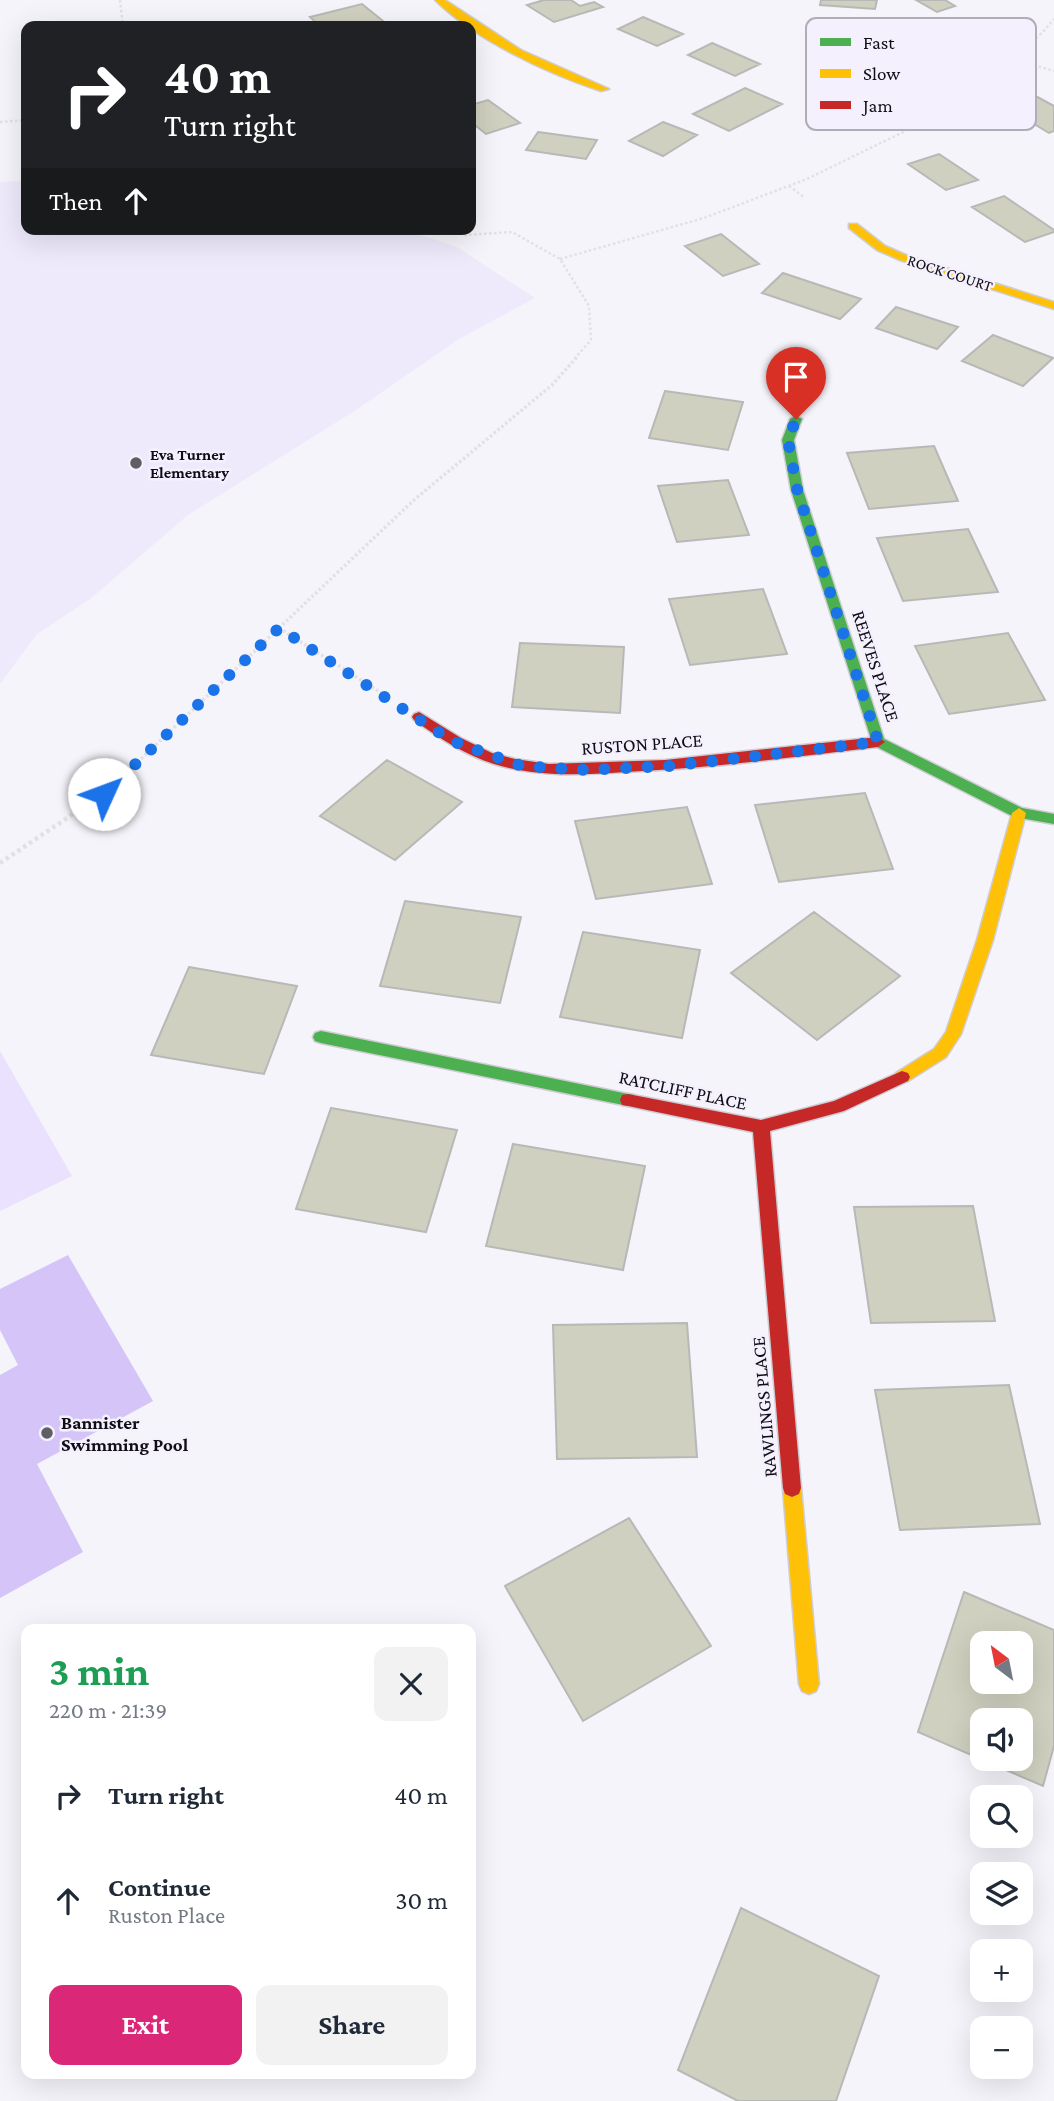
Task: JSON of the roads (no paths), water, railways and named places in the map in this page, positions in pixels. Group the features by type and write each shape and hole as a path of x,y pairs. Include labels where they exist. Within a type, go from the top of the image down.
{"street":[{"path":"439,0 468,21"},
{"path":"476,27 515,55 564,78 604,89"},
{"name":"ROCK COURT","path":"853,226 881,247 904,258 1054,306"},
{"name":"REEVES PLACE","path":"796,419 788,440 797,489 878,742 1019,813 1054,819"},
{"name":"RUSTON PLACE","path":"419,718 452,741 471,749 497,759 549,769 670,766 878,742"},
{"name":"RATCLIFF PLACE","path":"321,1037 761,1127 838,1105 881,1089 916,1071 940,1053 953,1034 965,1006 1019,813"},
{"name":"RAWLINGS PLACE","path":"761,1127 809,1684"}],"place":[{"name":"Eva Turner Elementary","path":"136,463"},
{"name":"Bannister Swimming Pool","path":"47,1433"}]}
